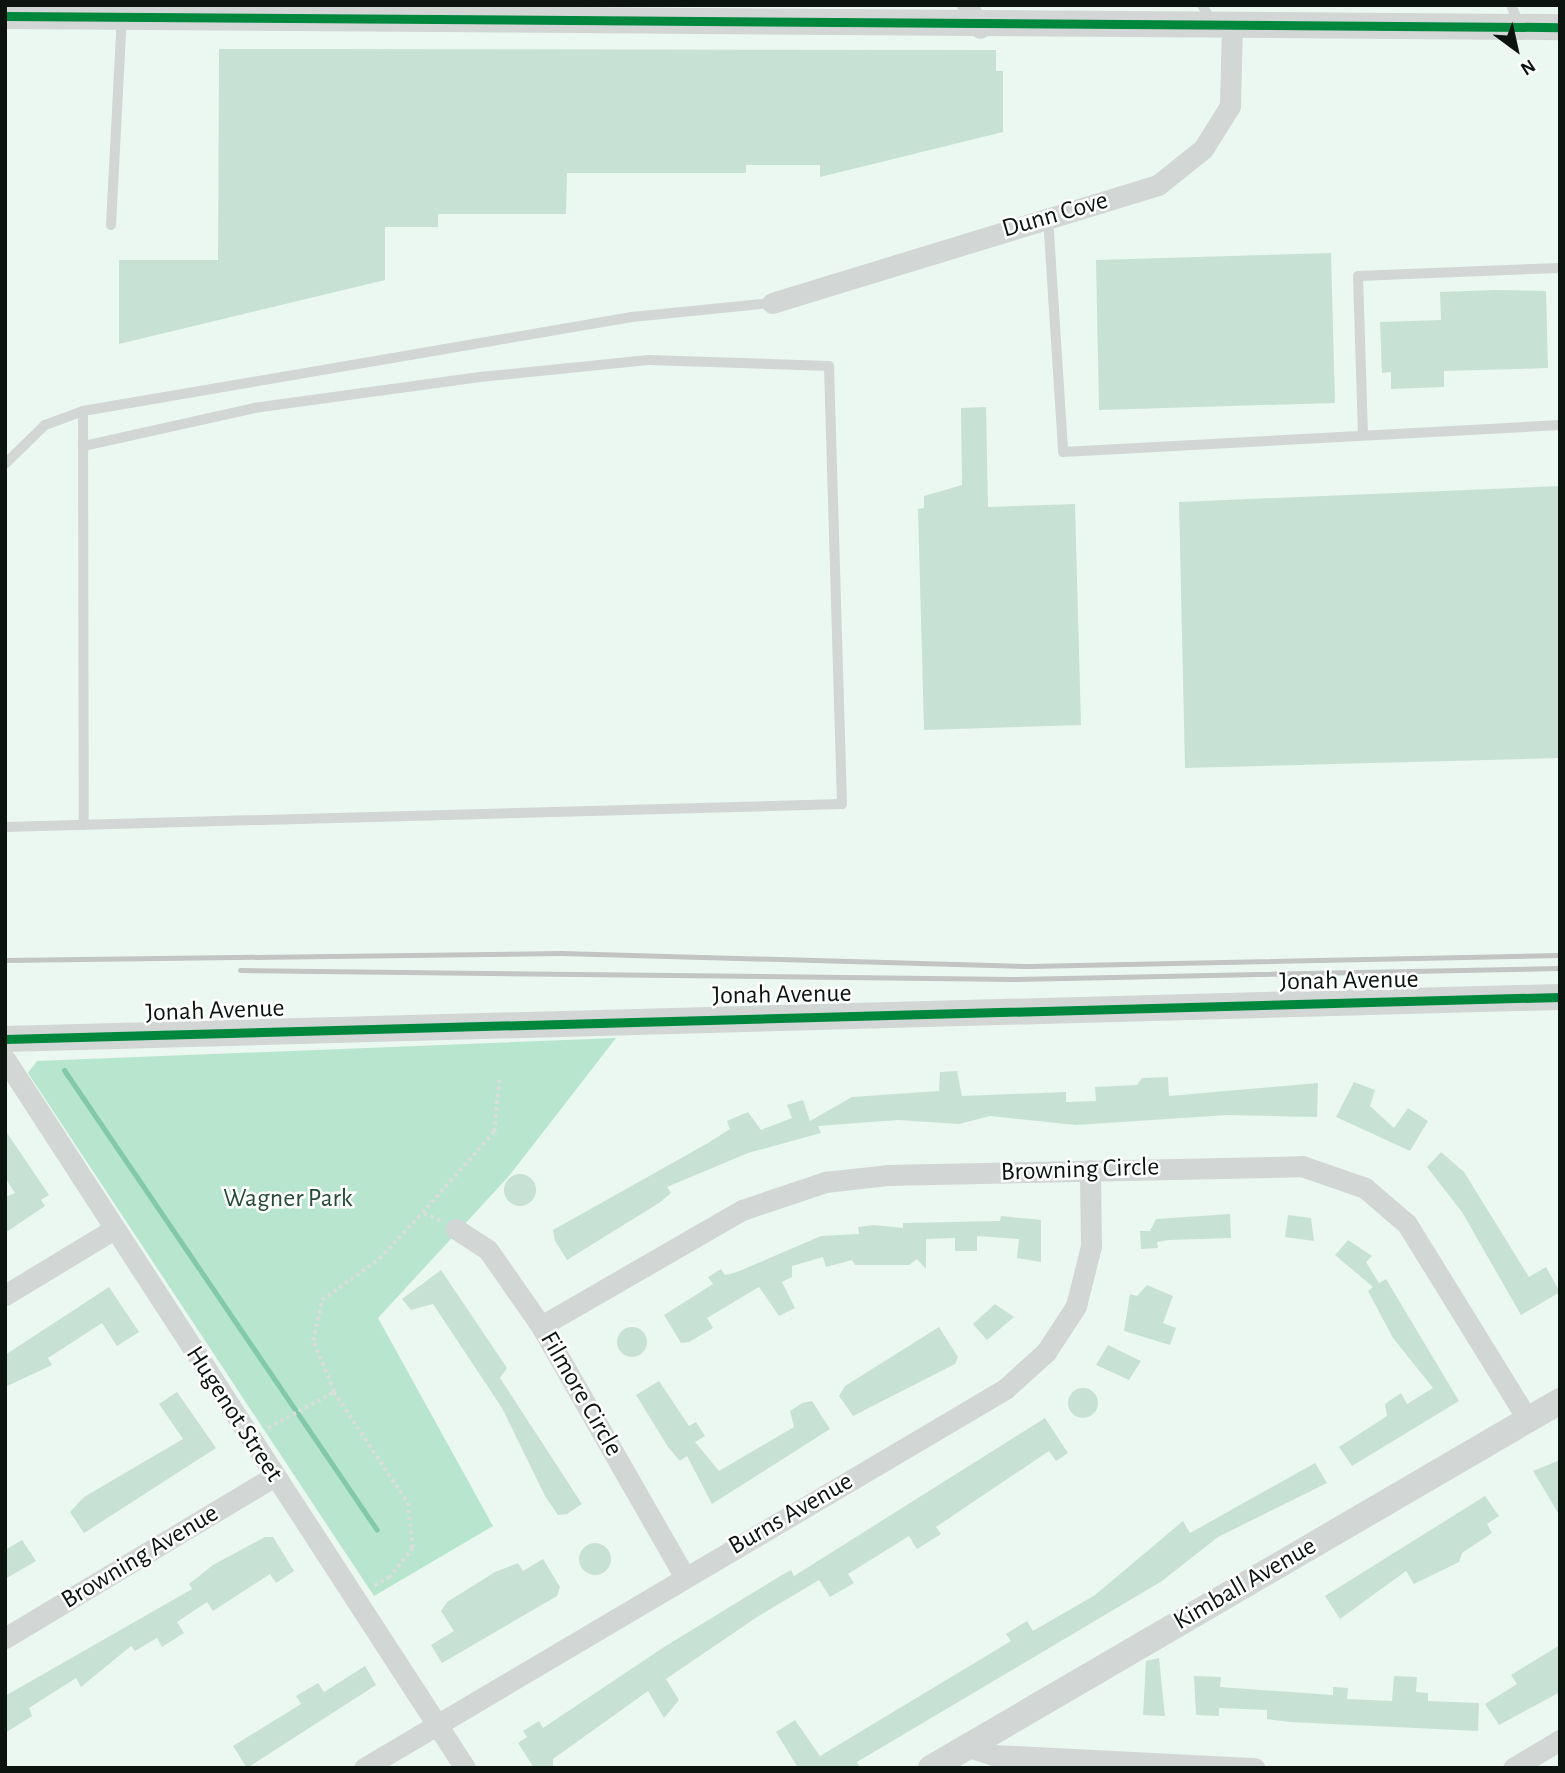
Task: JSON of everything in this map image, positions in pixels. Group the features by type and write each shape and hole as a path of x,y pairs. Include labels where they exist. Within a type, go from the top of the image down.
{"street":[{"path":"5,16 973,16 1216,19 1515,16 1560,27"},
{"name":"Dunn Cove","path":"772,303 1158,185 1203,149 1230,106 1216,19"},
{"name":"Jonah Avenue","path":"5,1039 1560,997"},
{"name":"Hugenot Street","path":"5,1059 465,1768"},
{"name":"Browning Circle","path":"541,1326 742,1210 796,1189 887,1175 1276,1163 1321,1169 1365,1188 1389,1204 1425,1248 1528,1420"},
{"name":"Burns Avenue","path":"364,1768 1005,1389 1046,1352 1076,1306 1086,1275 1090,1170"},
{"path":"5,1295 114,1229"},
{"name":"Filmore Circle","path":"456,1229 488,1250 541,1326 685,1577"},
{"name":"Kimball Avenue","path":"931,1768 1560,1401"},
{"name":"Browning Avenue","path":"5,1638 275,1476"},
{"path":"1513,1768 1560,1740"},
{"path":"966,1746 994,1755 1255,1768"}],"lane":[{"path":"111,225 121,18"},
{"path":"1048,217 1063,452 1560,425"},
{"path":"1363,435 1358,276 1560,268"},
{"path":"5,464 45,425 83,411 632,317 772,303"},
{"path":"5,827 842,804 829,366 648,360 480,377 255,408 83,446"},
{"path":"83,411 84,825"}],"path":[{"path":"355,1598 390,1577 412,1548 408,1503 334,1392 313,1341 322,1300 379,1259 494,1132 499,1080"},
{"path":"422,1213 456,1229"},
{"path":"250,1438 334,1392"}],"green space":[{"name":"Wagner Park","path":"616,1038 509,1176 378,1318 493,1526 374,1596 28,1073 37,1061"}],"building":[{"path":"219,49 996,50 996,71 1003,71 1003,132 820,177 820,165 746,165 746,173 567,173 566,214 438,214 438,227 385,227 385,280 119,344 119,260 218,260"},
{"path":"1331,253 1335,403 1099,410 1096,260"},
{"path":"1546,291 1548,368 1444,371 1444,387 1391,389 1391,372 1382,373 1380,322 1441,320 1440,292"},
{"path":"986,407 988,507 1075,504 1081,725 924,730 918,509 924,508 924,496 962,485 961,408"},
{"path":"1560,486 1560,758 1185,768 1179,502"},
{"path":"957,1071 962,1096 1066,1092 1066,1102 1096,1101 1095,1087 1137,1085 1142,1078 1168,1077 1169,1096 1318,1083 1317,1117 1228,1115 1076,1125 990,1116 959,1124 898,1120 818,1126 821,1133 748,1153 667,1187 671,1193 659,1203 567,1260 555,1241 553,1230 708,1143 730,1129 727,1121 748,1112 761,1130 792,1118 787,1105 803,1100 810,1121 852,1097 939,1091 940,1072"},
{"path":"1354,1082 1375,1090 1370,1106 1394,1128 1408,1108 1428,1121 1410,1151 1336,1117"},
{"path":"5,1130 49,1195 41,1200 45,1206 5,1233 5,1197 15,1193 5,1178"},
{"path":"1441,1152 1464,1172 1529,1277 1546,1267 1560,1292 1521,1315 1462,1212 1427,1167"},
{"path":"520,1174 531,1179 536,1190 531,1201 520,1206 509,1201 504,1190 509,1179"},
{"path":"1230,1214 1231,1238 1169,1240 1157,1242 1158,1248 1141,1249 1140,1231 1150,1231 1156,1219"},
{"path":"1288,1215 1311,1218 1314,1241 1285,1237"},
{"path":"1001,1216 1041,1220 1041,1262 1017,1258 1019,1239 977,1236 977,1251 955,1251 955,1238 926,1239 926,1269 917,1259 909,1265 855,1265 852,1260 826,1267 823,1257 792,1266 792,1277 782,1282 795,1308 779,1316 759,1287 707,1318 713,1328 689,1342 681,1343 664,1315 713,1284 708,1277 721,1269 725,1275 737,1272 821,1236 859,1234 858,1227 874,1225 903,1228 903,1223 1000,1221"},
{"path":"1348,1240 1372,1256 1366,1262 1379,1283 1386,1279 1459,1401 1352,1466 1339,1447 1387,1416 1385,1404 1401,1393 1407,1404 1433,1388 1393,1338 1368,1291 1373,1287 1335,1255"},
{"path":"441,1270 507,1368 500,1378 582,1504 567,1514 558,1515 545,1496 502,1408 433,1304 411,1310 402,1299"},
{"path":"1147,1285 1173,1296 1163,1323 1176,1328 1170,1345 1124,1331 1130,1294 1137,1296"},
{"path":"109,1287 139,1332 117,1346 102,1323 48,1358 52,1365 5,1387 5,1355"},
{"path":"995,1304 1014,1317 987,1340 973,1324"},
{"path":"632,1327 643,1331 647,1342 643,1353 632,1357 621,1353 617,1342 621,1331"},
{"path":"939,1327 958,1357 955,1364 853,1416 839,1396 845,1386"},
{"path":"1108,1345 1141,1361 1129,1380 1096,1365"},
{"path":"659,1381 689,1426 696,1422 705,1436 695,1442 719,1471 794,1427 790,1411 802,1403 812,1401 830,1429 712,1504 687,1456 680,1461 668,1447 636,1395"},
{"path":"1083,1388 1094,1392 1098,1403 1094,1414 1083,1418 1072,1414 1068,1403 1072,1392"},
{"path":"177,1392 216,1448 84,1533 70,1512 84,1497 183,1439 159,1404"},
{"path":"1045,1418 1068,1453 1056,1461 1049,1451 936,1527 941,1534 917,1549 909,1536 848,1574 854,1583 830,1597 819,1580 757,1617 666,1679 679,1700 664,1718 648,1691 553,1759 553,1768 534,1768 518,1743 527,1737 523,1731 539,1721 543,1728 664,1647 791,1570 794,1576"},
{"path":"1560,1460 1560,1516 1533,1471"},
{"path":"1315,1463 1327,1483 1218,1537 1162,1581 857,1762 860,1768 798,1768 776,1732 795,1720 820,1756 1011,1641 1006,1634 1027,1621 1033,1631 1095,1595 1183,1521 1190,1533"},
{"path":"1485,1496 1499,1516 1487,1524 1492,1533 1462,1553 1459,1562 1414,1584 1406,1571 1340,1619 1325,1596"},
{"path":"265,1537 273,1537 294,1571 276,1583 270,1574 213,1611 207,1602 177,1622 184,1633 162,1647 157,1638 135,1651 131,1646 81,1687 76,1678 29,1708 32,1716 5,1733 5,1696 192,1589 189,1584 213,1565"},
{"path":"22,1540 36,1561 5,1579 5,1550"},
{"path":"595,1543 606,1548 611,1559 606,1570 595,1575 584,1570 579,1559 584,1548"},
{"path":"543,1559 560,1587 557,1596 442,1663 431,1645 454,1631 441,1611 447,1602 495,1572 518,1563 523,1571"},
{"path":"1560,1645 1560,1692 1499,1725 1485,1704 1517,1684 1511,1675"},
{"path":"1159,1658 1165,1716 1143,1715 1146,1661"},
{"path":"365,1666 376,1685 247,1768 233,1746 301,1704 296,1696 318,1683 324,1692"},
{"path":"1194,1676 1221,1677 1220,1687 1333,1695 1333,1687 1348,1688 1347,1699 1392,1701 1394,1676 1417,1677 1416,1692 1428,1693 1428,1701 1479,1703 1478,1731 1290,1722 1267,1719 1267,1710 1219,1708 1219,1716 1196,1715"}],"waterway":[{"path":"64,1070 377,1530"}],"railway":[{"path":"5,960 561,953 1029,966 1560,955"},
{"path":"240,970 1012,979 1560,968"}],"cycle path":[{"path":"5,16 1560,27"},
{"path":"5,1039 1560,997"}]}
